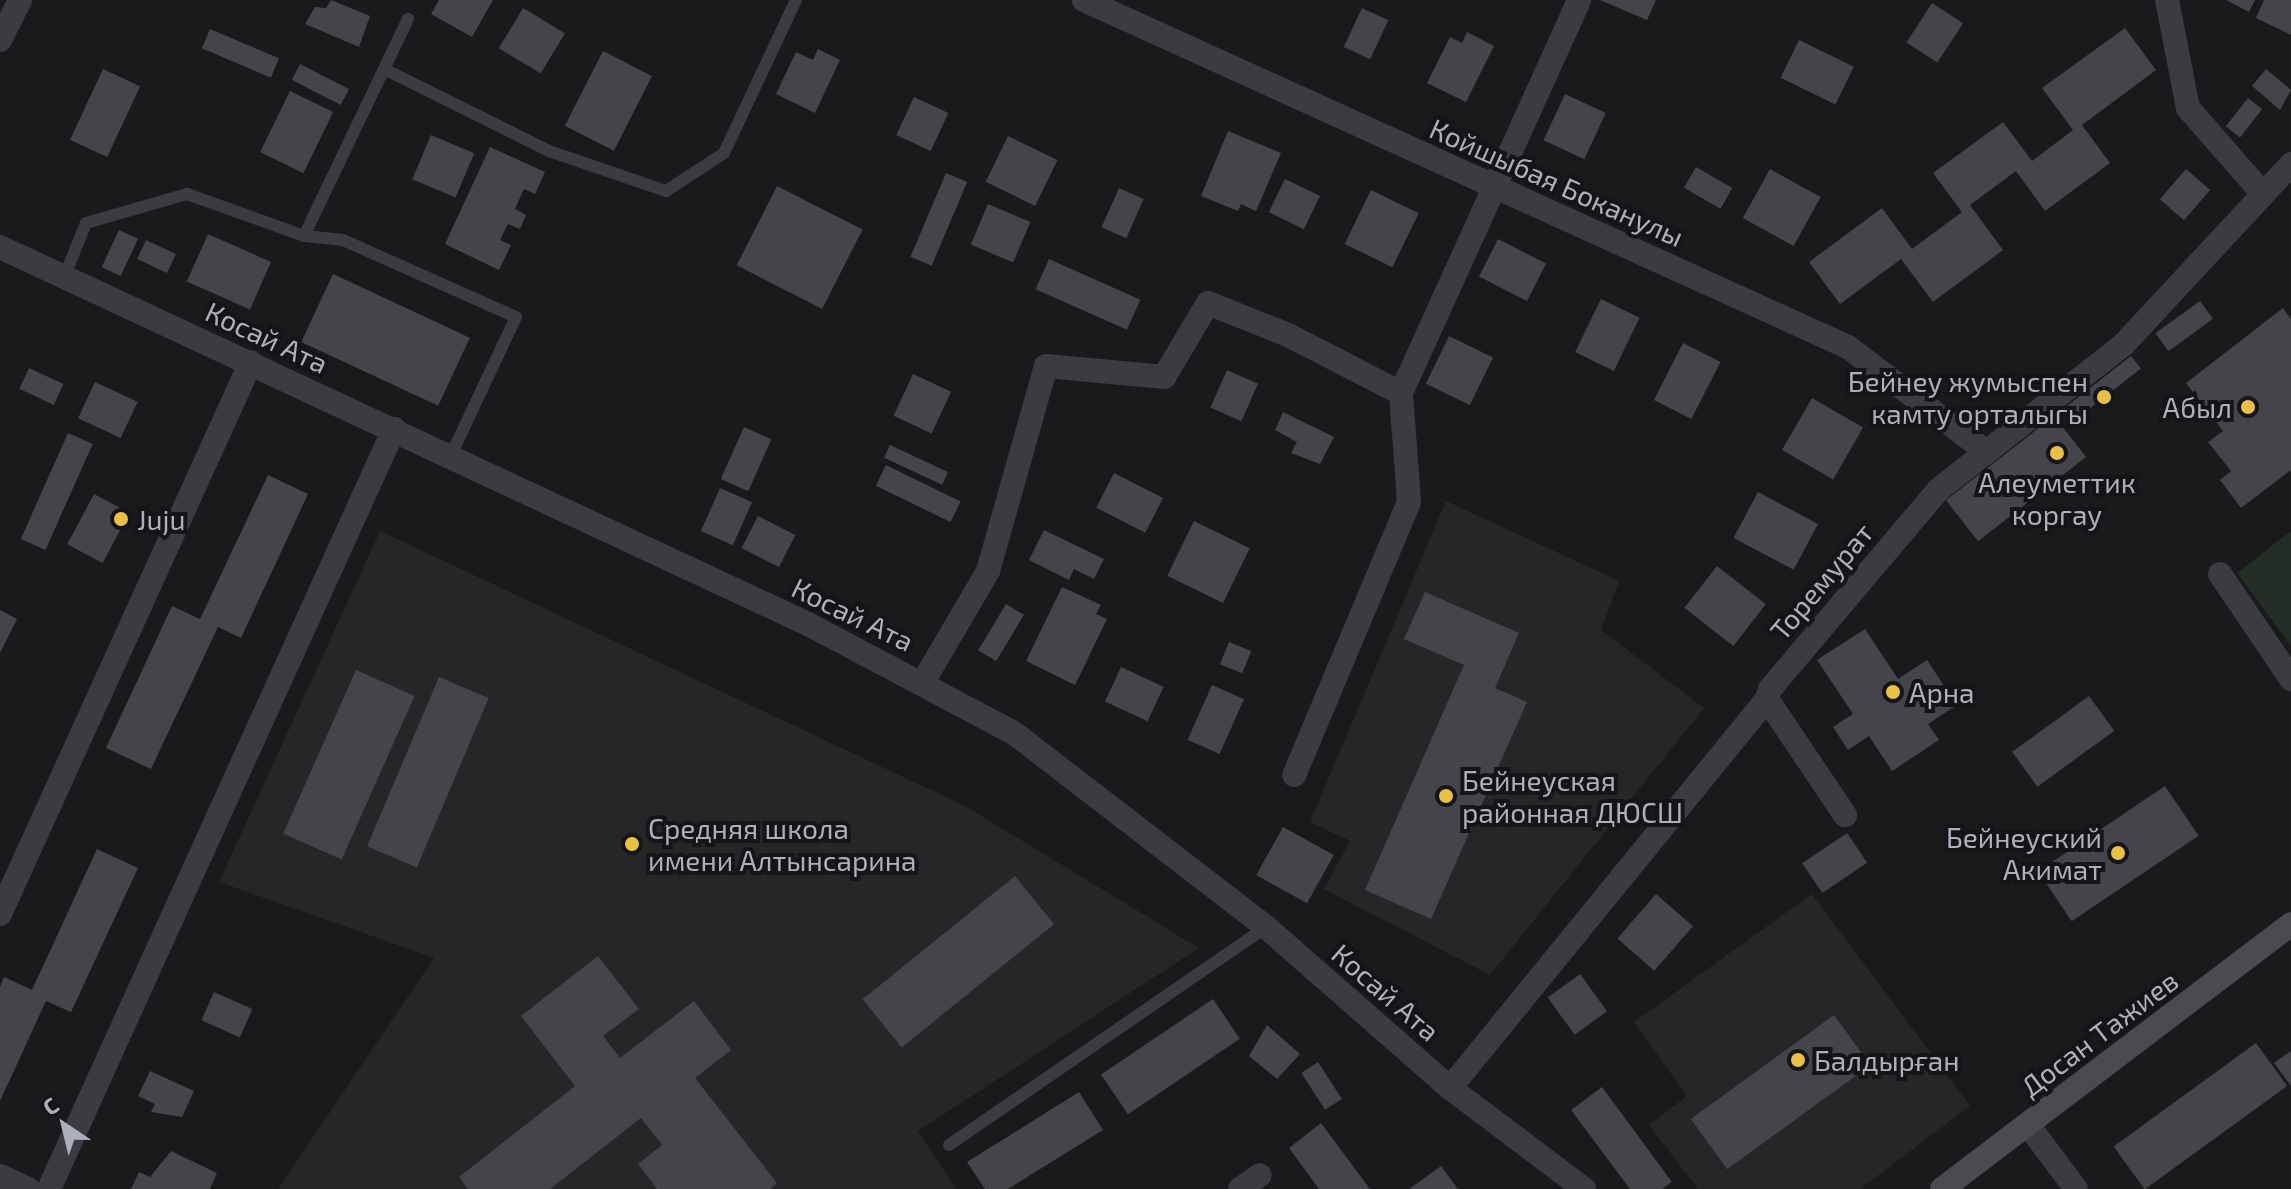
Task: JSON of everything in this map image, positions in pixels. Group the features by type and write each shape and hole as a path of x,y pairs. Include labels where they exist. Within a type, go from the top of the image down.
{"street":[{"path":"0,40 20,0"},
{"name":"Койшыбая Боканулы","path":"1084,0 1848,347 1987,452"},
{"path":"1294,775 1409,502 1401,393 1498,188 1579,0"},
{"path":"2167,0 2188,108 2263,194"},
{"name":"Торемурат","path":"1450,1088 1767,699 1770,689 1938,490 2124,344 2291,164"},
{"name":"Косай Ата","path":"0,247 451,455 923,682 1014,733 1266,927 1450,1088 1584,1189"},
{"path":"923,682 988,571 1046,366 1164,377 1208,303 1288,335 1401,393"},
{"path":"0,914 251,362"},
{"path":"49,1189 394,429"},
{"path":"2220,574 2291,679"},
{"path":"1767,699 1845,815"},
{"name":"Досан Тажиев","path":"1942,1189 2291,924"},
{"path":"2028,1125 2076,1189"},
{"path":"0,1176 28,1189"}],"lane":[{"path":"384,69 549,151 666,191 724,153 796,0"},
{"path":"304,236 408,19"},
{"path":"65,275 86,223 187,194 304,236 343,240 516,317 451,455"},
{"path":"949,1145 1266,927"}],"shaded area":[{"path":"1446,501 1619,581 1601,630 1704,708 1490,975 1324,889 1350,841 1310,822"},
{"name":"Средняя школа имени Алтынсарина","path":"380,531 965,806 1199,948 918,1131 956,1189 278,1189 434,958 219,882"},
{"path":"2291,531 2291,646 2237,573"},
{"name":"Балдырған","path":"1812,894 1970,1106 1860,1189 1698,1189 1649,1125 1687,1096 1634,1022"}],"building":[{"path":"331,0 370,16 359,47 305,24 315,7 326,8"},
{"path":"439,0 493,0 472,37 431,14"},
{"path":"1600,0 1656,0 1647,20"},
{"path":"2226,0 2255,0 2249,12"},
{"path":"2264,0 2291,0 2291,35 2256,18"},
{"path":"1932,3 1963,23 1937,63 1906,42"},
{"path":"523,8 565,33 541,74 499,48"},
{"path":"1362,8 1388,20 1370,59 1344,47"},
{"path":"2125,28 2156,70 2082,125 2110,163 2045,211 2016,171 1970,205 2003,250 1933,302 1901,259 1840,304 1809,262 1882,208 1912,249 1962,212 1933,173 2003,122 2032,161 2073,130 2042,88"},
{"path":"210,29 279,58 271,78 202,48"},
{"path":"1467,32 1494,46 1466,102 1427,83 1450,37 1462,43"},
{"path":"1799,40 1854,67 1835,104 1781,78"},
{"path":"818,49 840,60 815,113 776,94 796,52 813,60"},
{"path":"603,51 652,76 614,151 565,126"},
{"path":"300,64 349,89 341,105 292,80"},
{"path":"103,69 140,86 107,157 70,140"},
{"path":"2266,69 2291,90 2280,110 2252,86"},
{"path":"290,91 333,112 303,173 260,152"},
{"path":"1565,94 1606,113 1584,159 1543,140"},
{"path":"914,97 948,113 931,151 896,135"},
{"path":"2248,98 2262,109 2240,137 2226,126"},
{"path":"1228,131 1281,153 1256,211 1241,204 1238,211 1201,196"},
{"path":"431,135 474,153 456,198 412,179"},
{"path":"1008,136 1057,160 1035,206 986,182"},
{"path":"490,147 545,172 535,194 524,189 515,209 526,215 520,229 508,224 500,240 511,245 499,270 445,244"},
{"path":"1696,167 1732,188 1720,209 1684,188"},
{"path":"1770,169 1821,197 1794,246 1743,218"},
{"path":"2186,169 2210,190 2184,220 2160,199"},
{"path":"946,173 967,182 932,266 910,257"},
{"path":"1285,179 1320,196 1304,229 1269,212"},
{"path":"777,186 863,230 822,309 737,265"},
{"path":"1119,188 1144,199 1126,238 1102,227"},
{"path":"1371,190 1419,213 1392,267 1345,244"},
{"path":"988,204 1030,222 1013,262 971,245"},
{"path":"119,230 138,239 121,276 102,267"},
{"path":"208,234 271,262 250,310 187,282"},
{"path":"1498,239 1546,264 1527,301 1479,276"},
{"path":"146,240 176,254 167,273 137,259"},
{"path":"1049,259 1140,300 1127,330 1036,289"},
{"path":"333,274 470,338 438,406 301,342"},
{"path":"1601,299 1640,318 1614,371 1575,352"},
{"path":"2200,301 2213,319 2168,351 2156,333"},
{"name":"Абыл","path":"2283,308 2291,319 2291,470 2241,508 2220,480 2231,471 2208,442 2223,431 2186,383"},
{"path":"1449,336 1493,357 1470,405 1426,384"},
{"path":"1683,343 1720,362 1691,419 1654,400"},
{"path":"2131,356 2141,369 2073,422 2063,409"},
{"path":"29,368 63,384 54,405 19,389"},
{"path":"1227,370 1258,384 1241,421 1210,407"},
{"path":"913,374 951,392 932,433 894,416"},
{"path":"95,382 138,402 121,438 78,418"},
{"path":"1812,398 1863,428 1833,479 1782,450"},
{"path":"1283,412 1334,437 1320,464 1291,453 1297,442 1275,430"},
{"path":"2054,416 2086,457 1978,541 1946,500"},
{"path":"744,427 771,439 748,491 721,479"},
{"path":"68,433 93,444 45,550 21,539"},
{"path":"890,445 948,472 942,485 884,458"},
{"path":"886,465 961,501 951,522 876,486"},
{"path":"1114,473 1163,498 1145,533 1096,508"},
{"path":"268,475 308,494 241,638 218,627 151,769 106,748 172,606 200,619"},
{"path":"720,488 752,502 733,545 701,531"},
{"path":"1758,492 1818,524 1794,570 1734,538"},
{"path":"94,494 129,513 103,563 67,544"},
{"path":"758,516 795,535 779,567 742,548"},
{"path":"1194,521 1250,548 1223,603 1167,576"},
{"path":"1044,530 1104,559 1094,579 1074,569 1069,580 1029,560"},
{"path":"1717,566 1766,604 1733,646 1684,608"},
{"path":"1062,587 1101,605 1096,614 1107,619 1075,685 1026,661"},
{"name":"Бейнеуская районная ДЮСШ","path":"1425,592 1519,633 1495,688 1527,702 1431,919 1365,890 1464,665 1404,639"},
{"path":"1006,604 1024,615 996,661 978,650"},
{"path":"0,610 17,619 0,653"},
{"name":"Арна","path":"1865,629 1898,679 1927,660 1957,705 1928,724 1939,740 1892,771 1869,736 1848,750 1833,727 1853,714 1817,660"},
{"path":"1229,642 1251,651 1242,673 1220,664"},
{"path":"1121,667 1164,687 1148,721 1105,701"},
{"path":"356,670 414,696 342,860 283,834"},
{"path":"439,677 489,698 417,867 367,846"},
{"path":"1212,685 1244,699 1220,754 1188,740"},
{"path":"2089,696 2114,731 2037,787 2012,752"},
{"name":"Бейнеуский Акимат","path":"2165,786 2199,836 2072,921 2038,872"},
{"path":"1283,827 1334,855 1307,903 1256,875"},
{"path":"1847,833 1867,863 1822,893 1802,863"},
{"path":"97,849 138,868 71,1012 46,1001 0,1101 0,987 4,977 32,990"},
{"path":"1015,876 1054,924 902,1048 863,999"},
{"path":"1656,894 1693,926 1654,971 1617,939"},
{"path":"598,956 639,1009 603,1036 620,1058 694,1001 731,1050 695,1078 777,1183 770,1189 657,1189 638,1164 662,1145 641,1118 550,1189 468,1189 459,1177 575,1086 521,1016"},
{"path":"1580,974 1607,1011 1575,1035 1548,998"},
{"path":"214,992 252,1009 240,1037 201,1020"},
{"path":"1213,999 1240,1039 1128,1114 1101,1074"},
{"path":"1834,1015 1870,1065 1727,1169 1691,1119"},
{"path":"1267,1025 1300,1054 1277,1079 1249,1056"},
{"path":"2256,1043 2287,1086 2145,1189 2114,1146"},
{"path":"2291,1051 2291,1086 2274,1063"},
{"path":"1318,1062 1342,1099 1325,1110 1301,1073"},
{"path":"150,1071 194,1091 182,1117 151,1112 155,1104 138,1096"},
{"path":"1602,1087 1672,1182 1662,1189 1630,1189 1571,1110"},
{"path":"1079,1092 1103,1130 1008,1189 985,1189 967,1162"},
{"path":"1321,1123 1370,1189 1319,1189 1289,1148"},
{"path":"171,1151 217,1173 210,1189 131,1189 139,1172 150,1177"},
{"path":"1441,1166 1458,1189 1409,1189"}],"place":[{"name":"Бейнеу жумыспен камту орталыгы","path":"2104,397"},
{"name":"Абыл","path":"2248,407"},
{"name":"Алеуметтик коргау","path":"2057,453"},
{"name":"Juju","path":"121,519"},
{"name":"Арна","path":"1893,692"},
{"name":"Бейнеуская районная ДЮСШ","path":"1446,796"},
{"name":"Средняя школа имени Алтынсарина","path":"632,844"},
{"name":"Бейнеуский Акимат","path":"2118,853"},
{"name":"Балдырған","path":"1798,1060"}]}
